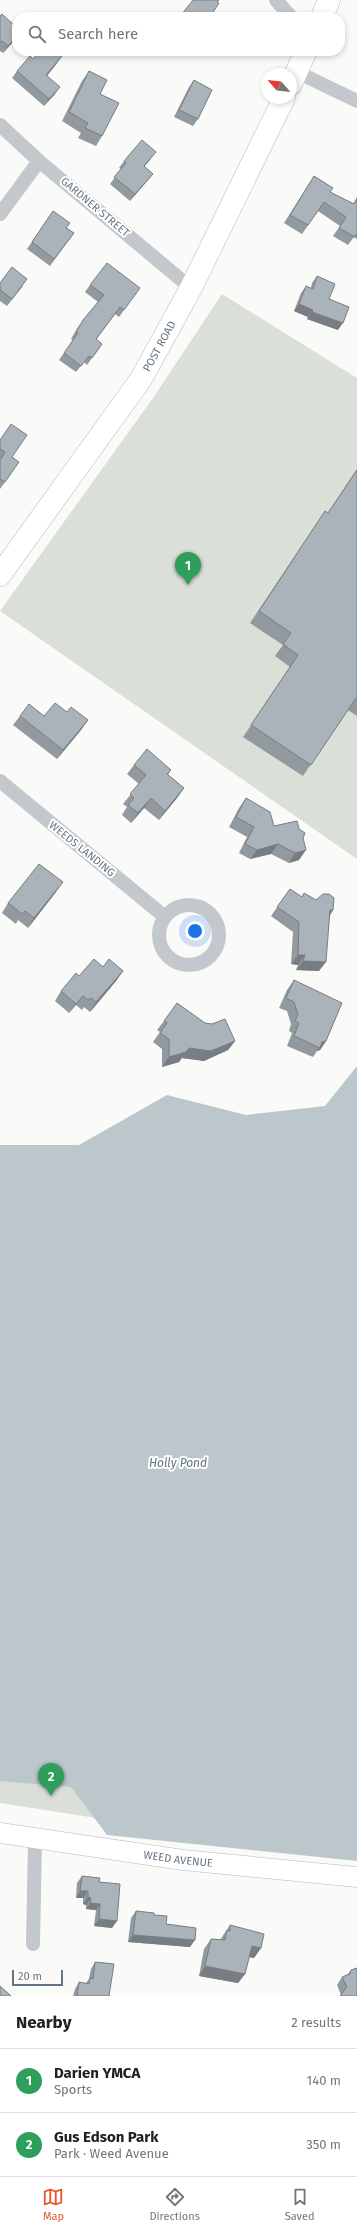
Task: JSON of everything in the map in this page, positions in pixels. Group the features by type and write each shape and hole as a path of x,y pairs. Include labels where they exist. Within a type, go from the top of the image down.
{"main road":[{"path":"324,12 329,0"},
{"path":"297,71 304,56"},
{"name":"POST ROAD","path":"0,575 141,379 191,288 281,104"}],"street":[{"path":"276,0 286,12"},
{"path":"297,79 357,101"},
{"name":"GARDNER STREET","path":"0,125 39,161 191,288"},
{"path":"0,214 39,161"},
{"name":"WEEDS LANDING","path":"0,781 165,917"},
{"path":"192,905 202,908 211,914 219,933 218,943 213,953 205,960 196,964 175,962 161,947 159,936 160,926 165,917 172,910 182,906 192,905"},
{"name":"WEED AVENUE","path":"0,1834 35,1840 191,1860 357,1877"},
{"path":"33,1944 35,1840"}],"shaded area":[{"path":"222,294 357,378 357,859 0,611 153,398"},
{"path":"0,1756 49,1758 141,1825 0,1803"}],"water":[{"name":"Holly Pond","path":"357,1066 357,1861 107,1835 71,1787 0,1781 0,1145 79,1145 167,1095 246,1115 325,1106"}],"building":[{"path":"193,0 219,0 217,2 219,3 213,12 183,12"},
{"path":"2,14 12,23 12,42 8,46 2,41 0,43 0,16"},
{"path":"30,56 33,59 36,56 62,56 46,75 60,87 49,99 17,71"},
{"path":"89,71 107,80 100,94 119,103 102,136 85,128 88,123 69,112"},
{"path":"194,80 212,90 198,119 179,110"},
{"path":"142,140 156,152 144,166 153,174 135,194 114,177 126,163 124,161"},
{"path":"314,176 333,188 330,192 354,204 357,199 357,233 355,237 339,228 346,217 324,202 308,225 290,215"},
{"path":"53,211 70,223 66,228 74,233 54,259 32,242"},
{"path":"107,263 140,288 124,310 120,307 96,339 102,344 92,358 89,356 81,366 64,353 78,333 76,332 83,320 104,295 90,285"},
{"path":"12,267 27,279 12,299 0,290 0,283"},
{"path":"317,276 335,284 329,299 349,307 343,323 312,312 313,310 299,304 306,286 313,289"},
{"path":"11,424 27,435 12,457 19,462 5,482 0,479 0,460 5,452 0,449 0,440"},
{"path":"357,470 357,699 356,698 311,765 251,725 298,655 283,644 291,633 259,611 325,511 328,513"},
{"path":"55,703 67,712 71,707 88,720 63,750 20,716 29,704 44,716"},
{"path":"147,749 171,770 167,774 184,788 165,811 151,798 138,813 128,805 134,798 130,794 146,775 134,765"},
{"path":"246,798 270,812 274,826 297,821 299,829 305,833 303,838 306,850 295,853 278,844 257,850 245,844 254,827 236,817"},
{"path":"39,864 63,882 34,918 25,911 22,914 8,903"},
{"path":"290,889 302,897 304,893 316,900 323,894 329,894 334,898 333,910 330,910 326,962 303,961 305,955 298,955 299,922 277,907"},
{"path":"94,959 103,967 109,959 123,971 96,1002 91,998 88,1000 83,996 76,1004 61,991 76,973 79,976"},
{"path":"294,980 342,1003 326,1041 322,1042 320,1048 294,1036 299,1023 295,1021 298,1015 294,1002 286,998"},
{"path":"177,1003 205,1023 212,1024 225,1019 235,1041 211,1051 189,1048 186,1052 169,1057 169,1039 160,1033 167,1023 164,1021"},
{"path":"82,1876 100,1878 99,1882 120,1884 117,1921 99,1919 100,1904 90,1903 91,1898 88,1897 88,1891 80,1891"},
{"path":"136,1911 167,1916 166,1924 196,1928 195,1940 133,1935"},
{"path":"230,1925 264,1934 261,1948 252,1946 245,1974 205,1966 211,1939 225,1940 227,1930 230,1931"},
{"path":"95,1962 114,1964 109,1996 77,1996 79,1982 89,1984 90,1978 93,1979"},
{"path":"357,1968 357,1996 340,1996 347,1987 342,1977 350,1974 351,1970"},
{"path":"0,1986 11,1996 0,1996"}],"place":[{"name":"Darien YMCA","path":"188,585"},
{"name":"Gus Edson Park","path":"51,1796"}]}
